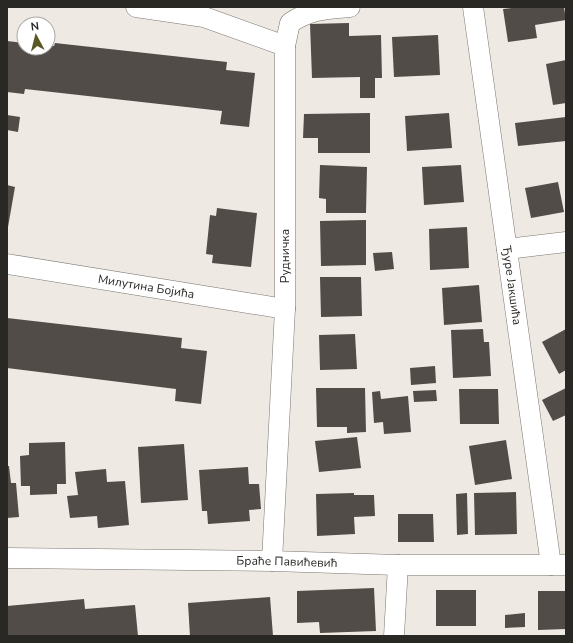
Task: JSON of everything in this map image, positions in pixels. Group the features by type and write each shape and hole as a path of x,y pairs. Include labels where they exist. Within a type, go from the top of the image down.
{"street":[{"path":"136,7 205,12 284,46"},
{"name":"Рудничка","path":"272,561 285,309 284,46 290,22 302,15 320,9 350,7"},
{"name":"Ђуре Јакшића","path":"472,7 507,249 558,565"},
{"path":"507,249 566,242"},
{"name":"Милутина Бојића","path":"7,264 285,309"},
{"name":"Браће Павићевић","path":"7,558 272,561 398,565 558,565"},
{"path":"394,636 398,565"}],"building":[{"path":"519,7 564,7 566,20 535,25 537,38 508,42 503,9"},
{"path":"349,23 349,36 381,35 382,78 375,78 375,98 360,98 360,77 312,78 310,24"},
{"path":"438,35 440,75 394,77 392,37"},
{"path":"7,41 16,42 16,56 56,56 56,43 227,62 226,70 255,73 249,127 220,124 222,111 25,89 24,94 7,92"},
{"path":"566,60 566,103 553,105 546,64"},
{"path":"370,113 370,153 318,153 318,138 303,138 304,114"},
{"path":"449,113 452,148 407,151 405,116"},
{"path":"7,115 20,117 18,132 7,130"},
{"path":"566,117 566,141 518,146 515,123"},
{"path":"320,165 367,167 366,213 326,213 326,199 319,198"},
{"path":"461,165 464,202 424,205 422,167"},
{"path":"558,182 564,212 531,218 525,188"},
{"path":"7,185 15,187 8,227 7,227"},
{"path":"217,208 257,213 251,267 212,263 213,255 206,254 210,215 216,216"},
{"path":"366,220 366,265 321,266 320,221"},
{"path":"467,227 469,268 430,270 429,229"},
{"path":"392,252 394,269 375,271 373,253"},
{"path":"320,277 361,277 362,316 321,317"},
{"path":"479,285 482,322 444,325 442,288"},
{"path":"7,318 182,338 181,348 207,351 201,404 175,401 176,389 7,368"},
{"path":"483,329 484,342 489,342 491,376 453,378 451,330"},
{"path":"566,329 566,370 559,374 542,342"},
{"path":"355,334 357,369 320,370 319,335"},
{"path":"435,366 436,383 411,385 410,368"},
{"path":"316,388 365,388 366,432 347,433 347,427 317,427"},
{"path":"566,388 566,415 553,421 542,400"},
{"path":"459,389 498,389 499,424 460,424"},
{"path":"436,390 437,401 414,402 413,391"},
{"path":"380,391 381,399 408,396 411,432 384,434 383,422 374,423 372,392"},
{"path":"357,437 361,468 319,472 315,441"},
{"path":"506,440 512,479 475,485 469,446"},
{"path":"65,442 66,484 57,484 57,494 30,495 30,486 21,486 20,456 29,455 29,443"},
{"path":"184,444 188,500 141,503 138,447"},
{"path":"7,466 9,466 11,483 16,483 19,517 7,518"},
{"path":"248,467 249,484 259,484 261,509 249,510 250,521 208,524 207,511 202,511 199,470"},
{"path":"106,469 107,482 125,481 129,525 98,528 97,516 70,518 67,496 78,495 75,472"},
{"path":"516,492 517,534 475,535 474,493"},
{"path":"354,493 354,495 374,495 375,516 354,517 355,534 317,536 316,494"},
{"path":"467,493 468,534 457,535 456,494"},
{"path":"398,514 433,514 434,542 398,542"},
{"path":"374,588 376,631 320,633 319,622 297,623 297,591"},
{"path":"436,590 476,590 476,626 436,626"},
{"path":"538,591 566,591 566,629 538,630"},
{"path":"270,597 273,636 190,636 188,603"},
{"path":"84,599 85,609 135,605 138,636 7,636 7,606"},
{"path":"525,613 525,627 505,628 505,615"}]}
